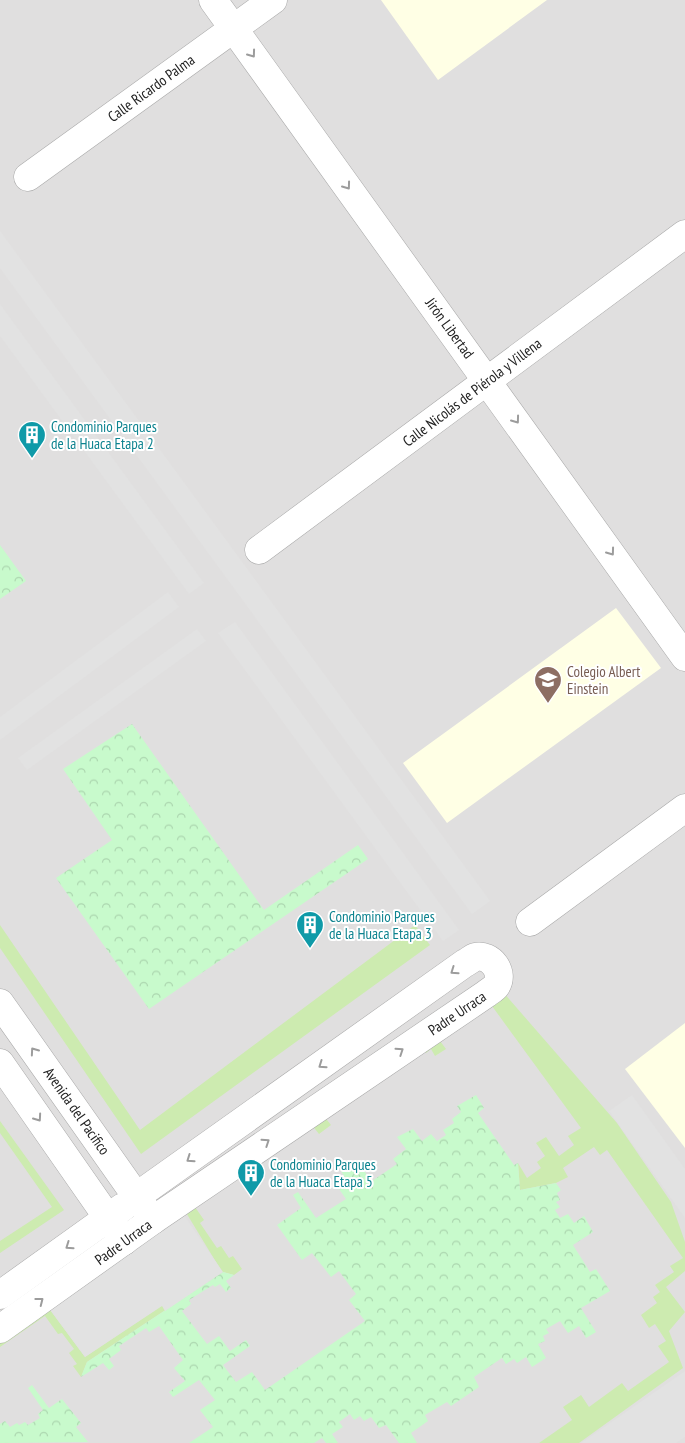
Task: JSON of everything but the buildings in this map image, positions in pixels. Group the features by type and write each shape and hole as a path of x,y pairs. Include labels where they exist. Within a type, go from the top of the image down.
{"street":[{"name":"Jirón Libertad","path":"214,0 685,657"},
{"name":"Calle Ricardo Palma","path":"28,177 274,0"},
{"name":"Calle Nicolás de Piérola y Villena","path":"259,550 685,234"},
{"path":"530,922 685,808"},
{"name":"Padre Urraca","path":"0,1295 465,963 476,957 489,958 496,966 499,976 496,986 486,994 153,1220 0,1329"},
{"name":"Avenida del Pacifico","path":"0,1003 153,1220"},
{"path":"0,1063 124,1241"}],"shaded area":[{"path":"0,0 685,0 685,1443 0,1443"},
{"path":"381,0 547,0 438,80"},
{"path":"0,231 490,901 472,914 0,268"},
{"path":"0,304 204,583 189,594 0,336"},
{"path":"168,592 179,607 0,740 0,717"},
{"name":"Colegio Albert Einstein","path":"616,608 661,668 447,823 403,763"},
{"path":"235,622 459,930 443,941 218,633"},
{"path":"197,629 206,641 27,770 18,758"},
{"path":"685,1023 685,1148 625,1069"},
{"path":"632,1095 685,1169 685,1218 609,1111"},
{"path":"173,1199 223,1272 165,1311 162,1306 85,1357 42,1299"},
{"path":"685,1371 685,1437 676,1443 581,1443"}],"green space":[{"path":"0,545 26,581 0,599"},
{"path":"132,724 264,910 358,845 368,859 149,1009 56,878 112,840 63,769"},
{"path":"0,925 140,1130 415,925 430,945 141,1154 0,948"},
{"path":"489,976 617,1123 671,1202 685,1242 685,1271 666,1287 685,1312 669,1331 683,1368 579,1443 539,1443 572,1420 563,1407 581,1395 589,1407 622,1383 628,1391 669,1362 658,1346 666,1341 655,1324 649,1328 641,1315 657,1303 653,1297 660,1292 655,1285 674,1272 670,1266 683,1258 607,1150 600,1155 594,1147 563,1168 568,1177 556,1183 520,1190 518,1163 527,1178 541,1168 537,1162 545,1156 536,1143 546,1137 559,1156 574,1145 568,1136 581,1128 492,1006 440,1041 446,1049 435,1056 431,1049 426,1053 422,1048 323,1115 331,1125 319,1134 311,1124 195,1207 204,1220 200,1223 217,1248 221,1246 229,1258 233,1256 242,1269 234,1275 223,1272 87,1362 81,1377 73,1366 77,1364 69,1353 74,1349 62,1333 58,1334 45,1316 0,1347 0,1329 42,1299 85,1357 219,1267 179,1201"},
{"path":"476,1095 484,1108 478,1113 514,1165 518,1163 520,1190 556,1183 561,1190 557,1193 560,1200 556,1202 560,1207 555,1210 560,1218 568,1214 574,1223 584,1216 593,1232 573,1245 590,1272 596,1269 610,1291 581,1308 596,1332 586,1338 579,1326 568,1333 560,1321 546,1329 549,1333 543,1336 545,1341 538,1344 546,1358 532,1367 526,1357 517,1363 514,1359 506,1364 502,1358 474,1377 479,1387 451,1406 447,1402 425,1415 428,1421 411,1433 417,1443 399,1443 386,1425 379,1428 371,1417 364,1421 360,1416 354,1420 350,1414 339,1422 343,1427 332,1434 338,1443 326,1443 322,1438 314,1443 189,1443 213,1427 200,1410 215,1400 199,1380 173,1397 169,1392 185,1381 174,1368 183,1360 159,1326 149,1332 146,1328 119,1346 121,1350 109,1359 114,1366 109,1370 103,1363 81,1377 87,1362 223,1272 234,1275 226,1281 231,1288 226,1292 220,1284 215,1287 213,1285 189,1300 191,1304 182,1311 207,1344 219,1336 230,1351 246,1340 250,1346 223,1365 236,1382 252,1372 265,1390 365,1321 349,1300 356,1294 339,1271 331,1277 312,1253 302,1260 277,1225 301,1208 293,1195 298,1192 316,1218 346,1199 339,1189 348,1182 341,1171 356,1161 372,1181 397,1164 393,1159 406,1149 397,1137 413,1129 422,1141 431,1134 437,1141 446,1135 443,1130 454,1123 452,1119 461,1112 457,1106"},
{"path":"0,1121 64,1210 0,1253 0,1241 52,1207 0,1133"},
{"path":"32,1385 49,1408 62,1399 81,1423 76,1427 88,1442 0,1443 0,1424 5,1421 10,1427 17,1423 19,1425 25,1422 28,1425 40,1418 38,1414 43,1410 28,1388"}],"place":[{"name":"Condominio Parques de la Huaca Etapa 2","path":"32,459"},
{"name":"Colegio Albert Einstein","path":"548,704"},
{"name":"Condominio Parques de la Huaca Etapa 3","path":"310,949"},
{"name":"Condominio Parques de la Huaca Etapa 5","path":"251,1197"}]}
